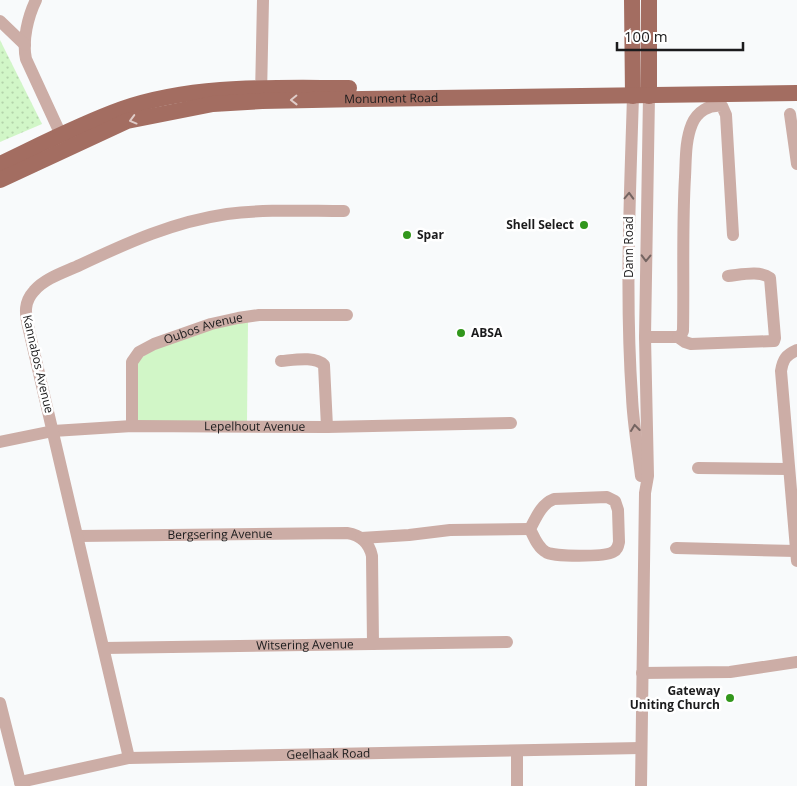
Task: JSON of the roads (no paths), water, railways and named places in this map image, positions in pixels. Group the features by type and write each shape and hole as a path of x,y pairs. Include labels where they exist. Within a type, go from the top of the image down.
{"main road":[{"name":"Dann Road","path":"632,0 641,91"},
{"name":"Dann Road","path":"641,91 649,0"},
{"name":"Monument Road","path":"641,91 797,82"},
{"name":"Monument Road","path":"0,164 122,109 177,96 225,89 261,94 641,91 797,93"},
{"name":"Monument Road","path":"0,180 127,122 261,94"},
{"path":"177,96 210,98 213,104"}],"street":[{"path":"36,0 25,46 28,64 61,135 66,139 84,134 101,133"},
{"path":"261,94 262,0"},
{"path":"0,21 25,46"},
{"name":"Dann Road","path":"641,91 648,476 645,493 641,786"},
{"name":"Dann Road","path":"641,91 628,223 632,408 641,478 645,493"},
{"path":"678,337 684,331 683,216 687,146 692,125 697,115 706,109 716,106 722,106 726,115 734,236"},
{"path":"790,114 796,143 797,164"},
{"name":"Kannabos Avenue","path":"130,758 26,314 27,302 34,290 56,276 139,237 186,222 254,211 344,211"},
{"path":"645,337 678,337 684,342 691,344 774,342 775,330 770,278 759,274 728,276"},
{"name":"Oubos Avenue","path":"132,426 132,362 139,352 154,344 211,324 238,318 259,315 347,315"},
{"path":"676,548 797,556 781,371 783,361 788,354 797,350"},
{"path":"281,361 312,360 322,362 324,365 326,426"},
{"name":"Lepelhout Avenue","path":"0,442 53,431 132,426 326,426 511,423"},
{"path":"698,468 790,469"},
{"path":"608,497 617,504 618,546 614,552 609,554 548,554 540,548 530,529 544,505 554,499 608,497"},
{"name":"Bergsering Avenue","path":"78,536 346,533 361,538 450,530 530,529"},
{"path":"361,538 368,545 372,556 373,644"},
{"name":"Witsering Avenue","path":"104,648 507,642"},
{"path":"642,673 730,672 797,662"},
{"path":"0,703 21,784"},
{"name":"Geelhaak Road","path":"21,784 130,758 517,752 641,748"},
{"path":"517,752 517,786"}],"place":[{"name":"Shell Select","path":"584,225"},
{"name":"Spar","path":"407,235"},
{"name":"ABSA","path":"461,333"},
{"name":"Gateway Uniting Church","path":"730,698"}]}
